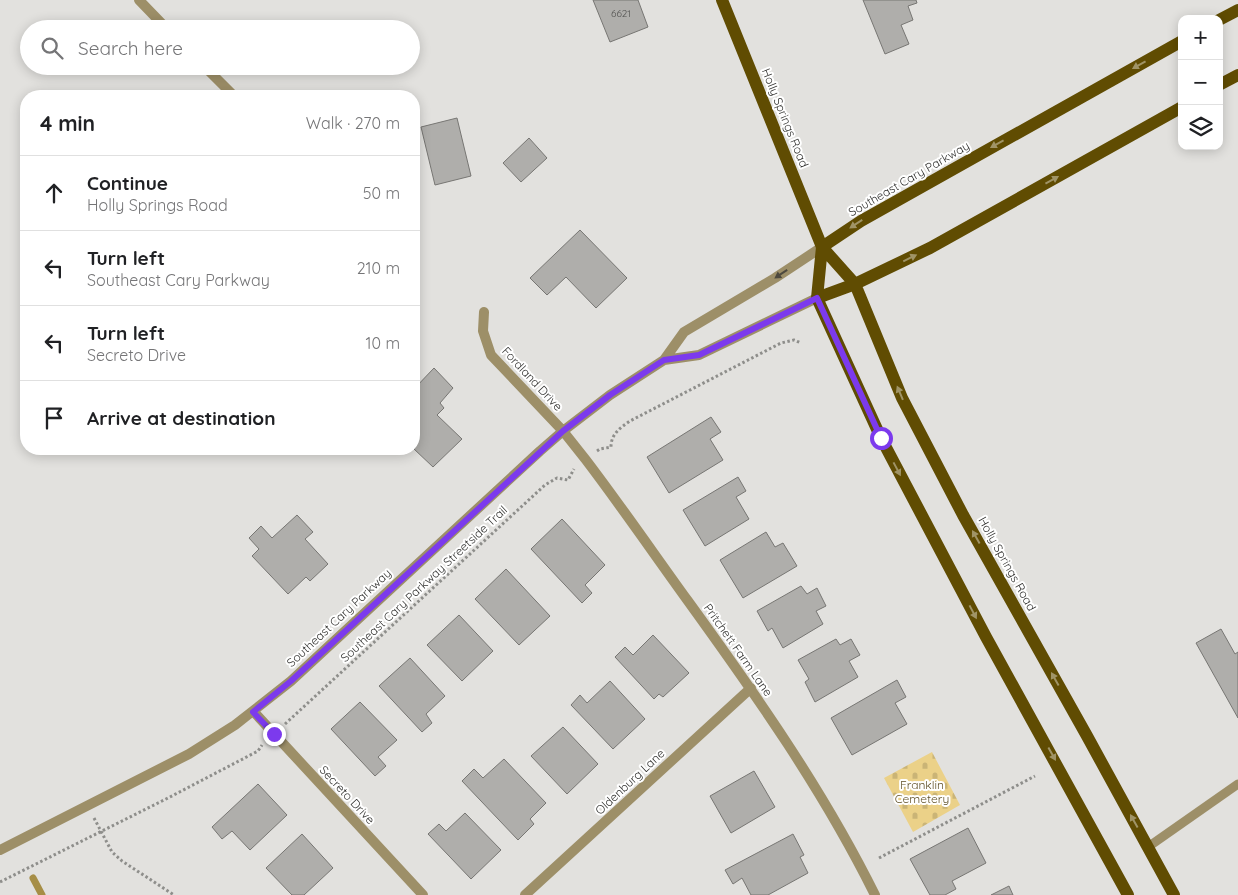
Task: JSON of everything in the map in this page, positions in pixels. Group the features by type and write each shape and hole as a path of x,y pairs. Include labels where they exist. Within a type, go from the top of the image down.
{"main road":[{"name":"Holly Springs Road","path":"722,0 822,247 855,284 902,398 963,515 1174,895"},
{"path":"1223,18 1238,10"},
{"name":"Southeast Cary Parkway","path":"822,247 861,221 1178,43"},
{"path":"1223,83 1238,75"},
{"name":"Southeast Cary Parkway","path":"817,298 855,284 930,248 1178,109"},
{"name":"Holly Springs Road","path":"817,298 822,247"},
{"path":"817,298 881,438 986,637 1128,895"}],"street":[{"path":"139,0 159,20"},
{"path":"213,75 228,90"},
{"name":"Southeast Cary Parkway","path":"0,850 173,763 253,712 291,681 563,431 610,395 664,360 684,332 775,278 822,247"},
{"name":"Southeast Cary Parkway","path":"664,360 699,355 817,298"},
{"name":"Fordland Drive","path":"484,312 483,331 491,355 563,431"},
{"name":"Pritchett Farm Lane","path":"563,431 600,478 751,688 813,783 846,840 874,895"},
{"name":"Oldenburg Lane","path":"525,895 751,688"},
{"name":"Secreto Drive","path":"253,712 423,895"}],"lane":[{"path":"1148,846 1238,784"}],"path":[{"path":"600,449 611,447 611,440 615,433 630,421 781,343 794,340 801,343"},
{"name":"Southeast Cary Parkway Streetside Trail","path":"289,721 545,485 557,478 568,480 573,470"},
{"path":"0,882 258,751 262,745"},
{"path":"880,858 1035,776"},
{"path":"96,821 112,852 122,861 174,895"}],"green space":[{"name":"Franklin Cemetery","path":"932,752 960,805 913,832 884,778"}],"building":[{"path":"593,0 638,0 648,27 610,42"},
{"path":"863,0 916,0 917,3 908,6 913,20 901,25 909,44 885,54"},
{"path":"457,118 471,176 435,185 421,127"},
{"path":"529,138 547,158 521,182 503,163"},
{"path":"580,230 627,278 596,308 566,277 547,295 530,278"},
{"path":"434,368 453,388 440,403 444,408 437,415 462,439 433,467 420,455 420,383"},
{"path":"711,417 721,432 710,439 723,460 669,493 647,457"},
{"path":"738,477 746,491 736,497 749,519 705,546 683,510"},
{"path":"297,515 313,532 305,539 328,564 310,581 306,577 288,594 252,556 259,549 249,538 261,526 272,538"},
{"path":"562,519 605,565 585,585 592,593 582,603 531,549"},
{"path":"766,532 775,547 783,543 797,566 743,598 720,560"},
{"path":"506,569 550,616 519,645 475,599"},
{"path":"801,586 807,594 817,588 826,606 816,611 823,624 783,648 772,628 768,631 757,611"},
{"path":"459,615 493,651 462,681 427,645"},
{"path":"1221,629 1235,654 1238,652 1238,718 1196,643"},
{"path":"653,635 689,673 663,697 659,694 654,699 615,657 625,647 633,655"},
{"path":"836,639 840,645 851,639 860,655 849,661 858,677 815,702 805,682 809,679 798,660"},
{"path":"410,658 445,696 426,714 432,723 422,732 379,686"},
{"path":"897,680 906,697 895,703 907,724 852,755 831,718"},
{"path":"610,681 645,719 613,749 571,705 580,695 587,703"},
{"path":"360,702 397,740 378,757 386,766 375,776 331,729"},
{"path":"563,727 598,764 567,794 531,756"},
{"path":"504,759 546,803 530,819 534,824 518,840 462,781 474,769 483,778"},
{"path":"754,771 775,807 731,833 710,796"},
{"path":"258,784 287,815 250,850 232,831 222,839 212,827"},
{"path":"465,813 501,850 471,879 428,834 439,824 446,831"},
{"path":"968,828 986,863 952,881 956,889 945,895 930,895 910,859"},
{"path":"302,834 333,868 304,895 292,895 266,868"},
{"path":"793,834 804,855 800,857 808,873 768,895 751,895 742,878 733,884 725,870"},
{"path":"1009,886 1013,895 991,895"}],"waterway":[{"path":"33,878 42,895"}],"route":[{"path":"274,734 253,712 291,681 563,431 610,395 664,360 699,355 817,298 881,438"}]}
